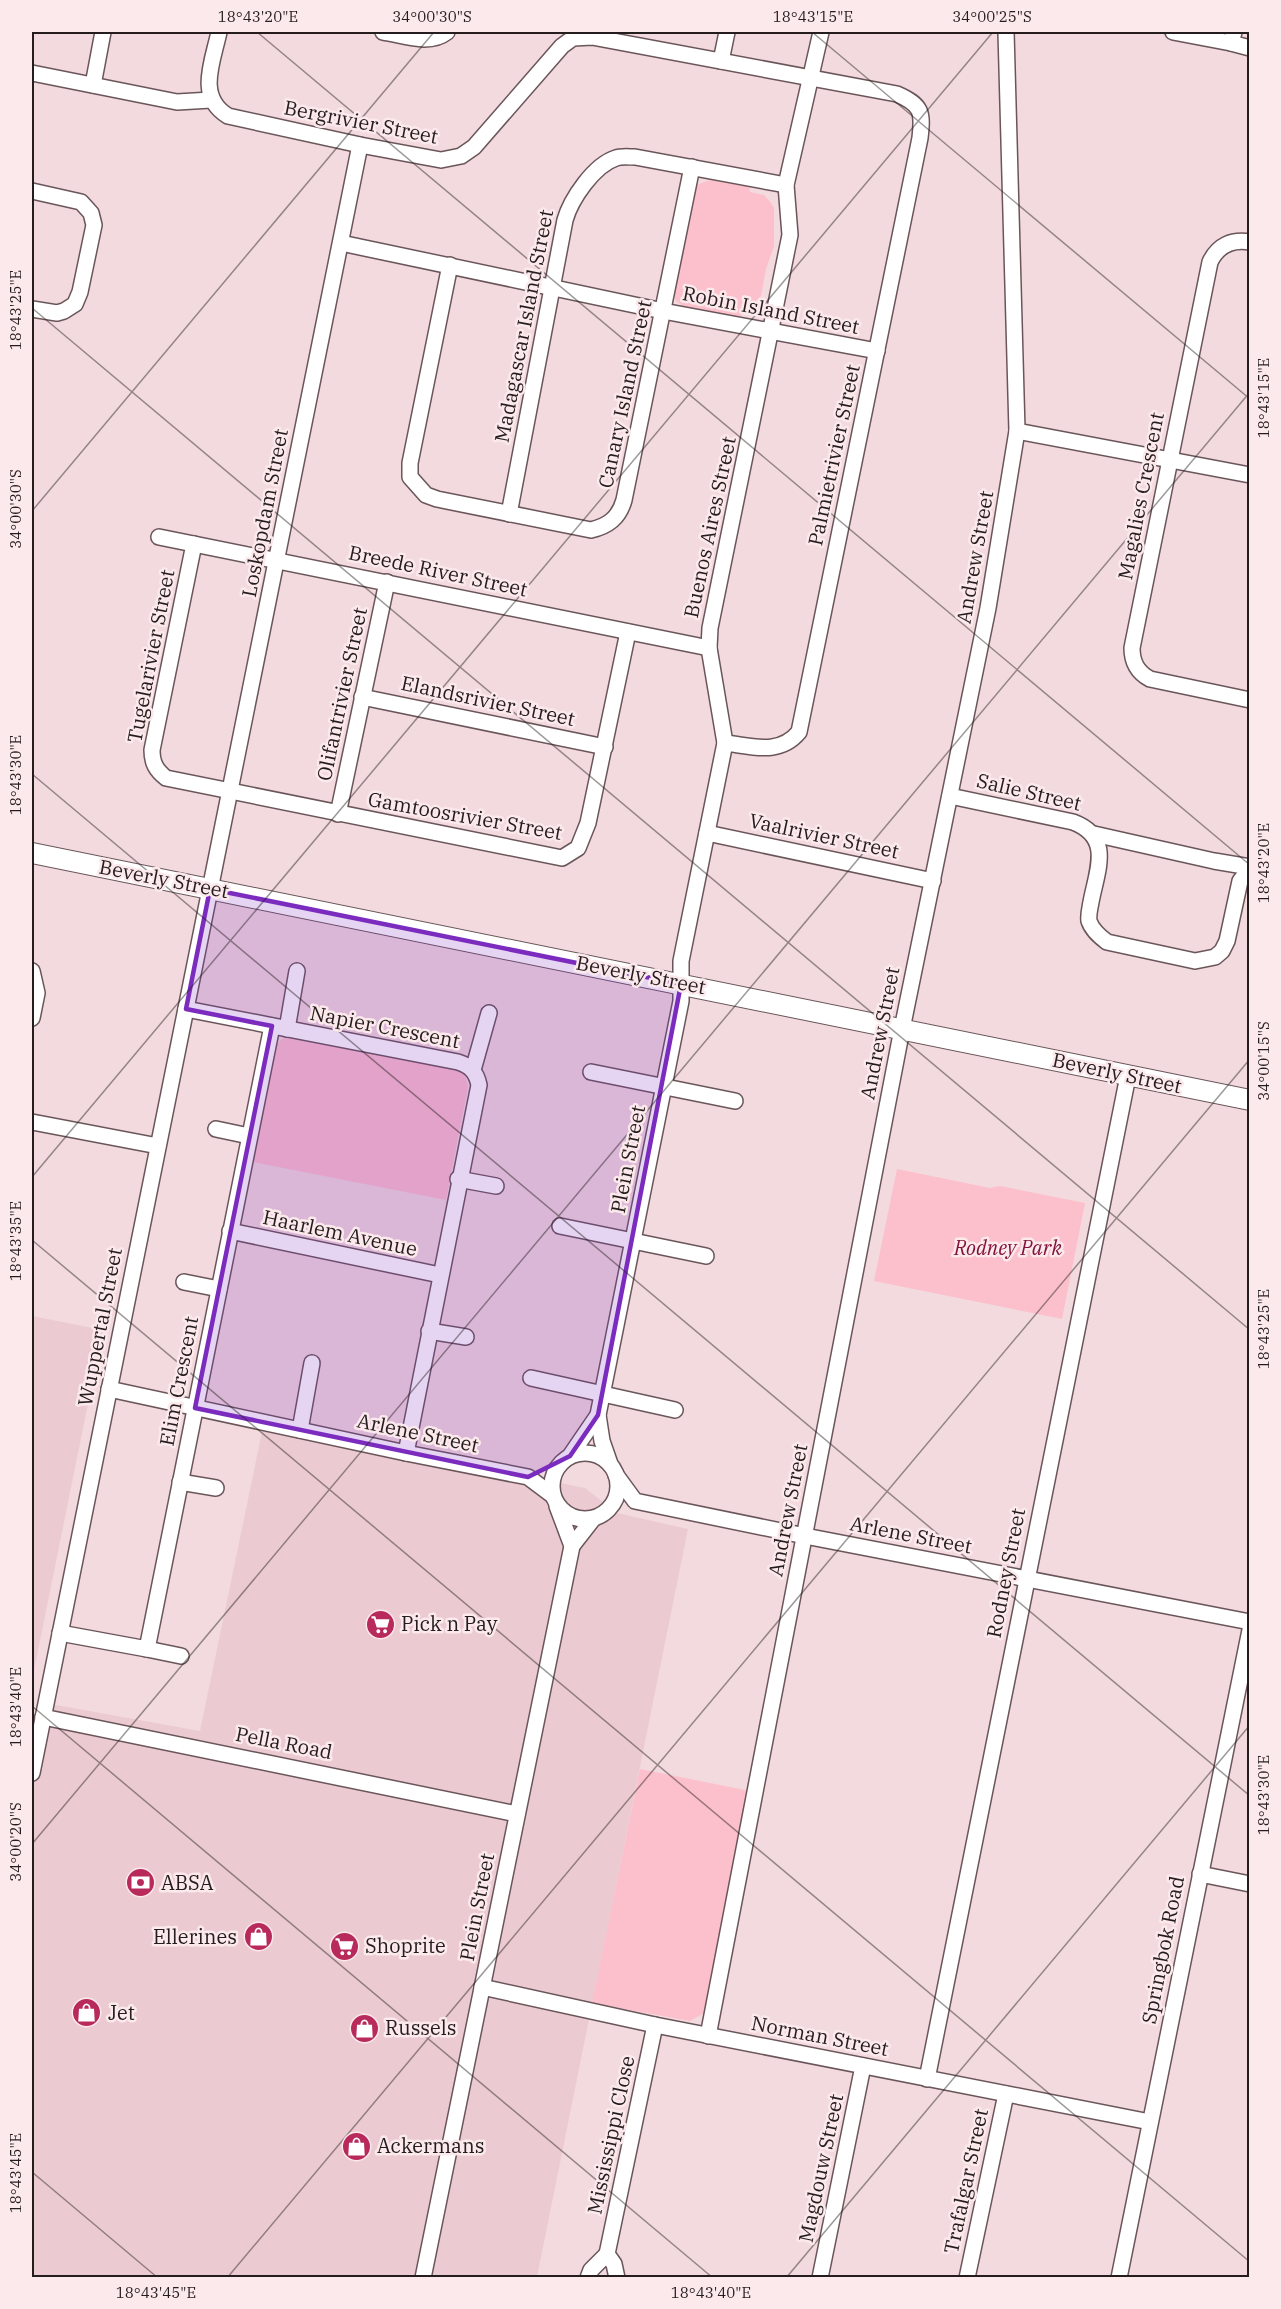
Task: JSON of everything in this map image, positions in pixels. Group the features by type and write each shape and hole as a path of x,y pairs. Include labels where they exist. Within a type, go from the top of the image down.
{"street":[{"path":"93,85 103,32"},
{"path":"32,73 177,102 211,100 209,80 219,32"},
{"path":"383,32 427,40 447,32"},
{"path":"721,61 727,32"},
{"name":"Buenos Aires Street","path":"681,984 681,962 725,743 709,648 710,628 790,235 786,185 821,32"},
{"name":"Andrew Street","path":"708,2036 902,1029 988,608 1017,431 1006,32"},
{"path":"1173,32 1232,37 1250,48"},
{"name":"Bergrivier Street","path":"211,100 221,112 236,119 441,160 461,156 474,147 567,42 586,36 618,37 721,61 897,94 910,100 920,109"},
{"name":"Palmietrivier Street","path":"725,743 766,747 781,746 791,741 799,732 920,138 923,117 920,109"},
{"name":"Loskopdam Street","path":"210,889 360,145"},
{"name":"Madagascar Island Street","path":"509,514 569,206 594,174 617,157 635,157 786,185"},
{"name":"Canary Island Street","path":"450,265 410,463 410,477 426,495 437,499 591,530 604,527 621,512 692,167"},
{"path":"32,191 81,202 91,213 94,225 80,292 75,304 57,313 32,309"},
{"name":"Magalies Crescent","path":"1250,242 1238,241 1223,245 1213,255 1210,262 1132,648 1134,664 1143,676 1250,700"},
{"name":"Robin Island Street","path":"341,243 554,286 663,311 877,351"},
{"path":"1017,431 1250,475"},
{"name":"Breede River Street","path":"159,537 709,648"},
{"name":"Tugelarivier Street","path":"194,544 152,750 152,761 158,772 166,778 230,792"},
{"name":"Olifantrivier Street","path":"338,814 387,582"},
{"name":"Gamtoosrivier Street","path":"230,792 562,858 578,848 582,840 605,747 628,632"},
{"name":"Elandsrivier Street","path":"362,697 605,747"},
{"name":"Salie Street","path":"950,796 1073,822 1085,826 1094,834 1099,845 1099,856 1089,919 1098,935 1107,942 1195,961 1215,957 1222,951 1227,941 1240,881 1250,868"},
{"name":"Vaalrivier Street","path":"707,833 933,881"},
{"path":"1094,834 1250,868"},
{"name":"Beverly Street","path":"32,853 1250,1100"},
{"name":"Wuppertal Street","path":"32,1773 210,889"},
{"path":"32,971 37,993 32,1018"},
{"name":"Napier Crescent","path":"287,1029 297,971"},
{"name":"Plein Street","path":"613,1470 602,1441 598,1415 681,1001 681,984"},
{"name":"Napier Crescent","path":"186,1009 458,1062 473,1070"},
{"name":"Napier Crescent","path":"406,1453 458,1179 479,1085 473,1070 489,1013"},
{"name":"Elim Crescent","path":"147,1649 272,1026"},
{"name":"Plein Street","path":"591,1072 735,1101"},
{"name":"Rodney Street","path":"927,2079 1128,1076"},
{"path":"32,1122 158,1146"},
{"path":"216,1130 249,1136"},
{"path":"458,1179 496,1186"},
{"name":"Plein Street","path":"560,1226 706,1256"},
{"name":"Haarlem Avenue","path":"230,1231 440,1275"},
{"path":"184,1282 219,1289"},
{"path":"429,1331 466,1337"},
{"path":"300,1430 312,1363"},
{"path":"531,1378 675,1410"},
{"name":"Arlene Street","path":"109,1389 528,1477 554,1500"},
{"name":"Plein Street","path":"565,1460 598,1415"},
{"path":"528,1477 580,1453 592,1454 602,1457 635,1501 616,1512 597,1517 573,1518 554,1500"},
{"path":"565,1460 554,1472 551,1483 554,1500 572,1546"},
{"path":"597,1517 610,1508 616,1498 618,1486 613,1470"},
{"path":"180,1482 216,1488"},
{"name":"Arlene Street","path":"635,1501 1250,1622"},
{"name":"Plein Street","path":"423,2277 572,1546 597,1517"},
{"name":"Springbok Road","path":"1119,2277 1250,1630"},
{"path":"60,1634 182,1656"},
{"name":"Pella Road","path":"43,1717 386,1785 517,1814"},
{"path":"1200,1874 1250,1884"},
{"name":"Norman Street","path":"482,1987 708,2036 1150,2122"},
{"name":"Mississippi Close","path":"588,2277 591,2270 608,2254 655,2025"},
{"name":"Magdouw Street","path":"820,2277 863,2066"},
{"name":"Trafalgar Street","path":"967,2277 1006,2094"},
{"path":"608,2254 614,2264 617,2277"}],"highlighted area":[{"path":"210,889 681,984 598,1415 570,1456 528,1477 195,1408 272,1026 186,1009"}],"shaded area":[{"path":"32,1316 103,1330 32,1680"},
{"path":"264,1422 585,1488 617,1513 688,1529 537,2277 32,2278 32,1773 45,1703 200,1731"}],"green space":[{"path":"710,180 749,187 750,192 764,195 774,208 774,246 766,269 761,296 739,317 683,306 676,301 673,291 694,188"},
{"path":"289,1037 460,1071 465,1075 468,1087 446,1200 253,1162 276,1045 282,1039"},
{"name":"Rodney Park","path":"897,1169 990,1188 1000,1186 1085,1203 1062,1319 874,1281"},
{"path":"640,1769 750,1791 704,2013 690,2021 592,2003"}],"place":[{"name":"Pick n Pay","path":"380,1624"},
{"name":"ABSA","path":"140,1883"},
{"name":"Ellerines","path":"258,1937"},
{"name":"Shoprite","path":"344,1946"},
{"name":"Jet","path":"87,2013"},
{"name":"Russels","path":"364,2028"},
{"name":"Ackermans","path":"356,2146"}]}
